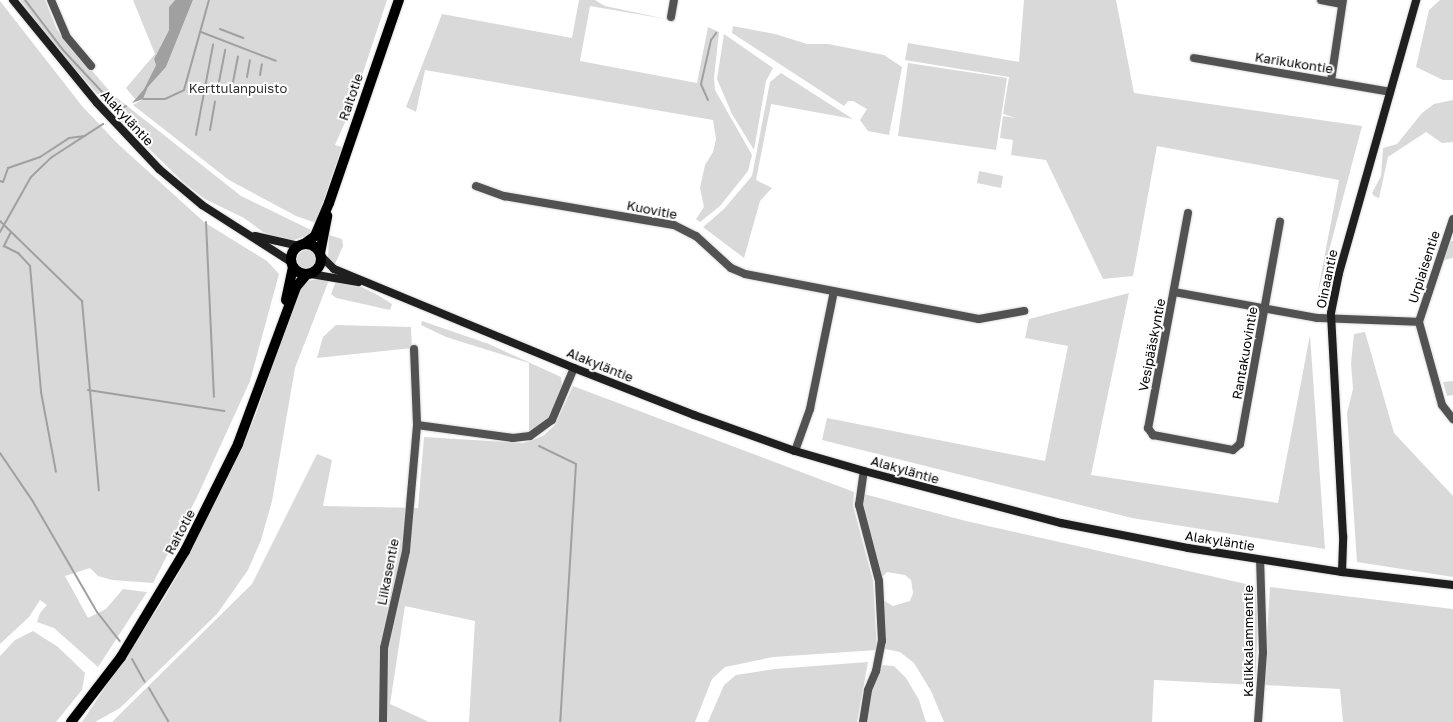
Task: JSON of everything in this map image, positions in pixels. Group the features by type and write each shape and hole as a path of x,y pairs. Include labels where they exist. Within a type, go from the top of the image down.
{"main road":[{"name":"Alakyläntie","path":"12,0 81,85 148,159 202,205 292,264"},
{"name":"Raitotie","path":"302,245 315,236 329,203 399,0"},
{"name":"Oinaantie","path":"1342,572 1343,536 1332,317 1339,273 1416,0"},
{"name":"Raitotie","path":"321,255 329,203"},
{"name":"Alakyläntie","path":"244,232 271,241 302,245"},
{"path":"302,245 314,246 321,255 319,268 308,275 292,264 293,253 302,245"},
{"name":"Alakyläntie","path":"321,255 334,269 574,368 796,451 864,471 1061,523 1260,560 1342,572 1453,585"},
{"name":"Raitotie","path":"279,336 292,264"},
{"name":"Alakyläntie","path":"308,275 377,286"},
{"name":"Raitotie","path":"71,722 120,658 185,551 238,444 296,287 308,275"}],"street":[{"path":"51,0 62,28 90,66"},
{"path":"670,17 674,0"},
{"path":"1322,0 1343,2 1331,81"},
{"name":"Karikukontie","path":"1194,58 1390,92"},
{"name":"Kuovitie","path":"476,186 504,196 674,225 696,236 731,268 745,274 979,319 1024,311"},
{"name":"Vesipääskyntie","path":"1188,213 1148,428 1153,435 1197,444"},
{"name":"Urpiaisentie","path":"1453,219 1419,322 1442,405 1453,419"},
{"name":"Rantakuovintie","path":"1197,444 1233,450 1240,444 1280,222"},
{"path":"796,451 810,409 834,291"},
{"path":"1174,292 1317,318 1332,317"},
{"name":"Urpiaisentie","path":"1332,317 1419,322"},
{"name":"Liikasentie","path":"383,722 384,648 406,551 417,425 414,350"},
{"path":"417,425 513,438 530,436 552,420 574,368"},
{"path":"863,722 866,698 878,665 882,641 879,581 859,505 864,471"},
{"name":"Kalikkalammentie","path":"1258,722 1263,653 1260,560"}],"green space":[{"path":"20,0 45,0 57,30 112,94 241,196 311,230 309,235 287,242 263,232 244,218 205,199 184,183 126,126 59,51"},
{"path":"133,0 175,0 169,7 169,30 154,59 156,65 144,89 135,99 126,88 155,54"},
{"name":"Kerttulanpuisto","path":"193,0 387,0 351,109 335,145 342,147 316,223 296,216 229,180 133,105 143,99 148,87 166,67"},
{"path":"579,0 595,0 605,6 666,19 590,6 580,61 697,83 708,27 719,32 714,78 715,90 752,155 748,171 720,206 700,222 696,219 704,207 700,188 705,165 713,152 716,139 713,120 425,70 416,112 406,107 442,14 572,38"},
{"path":"1024,0 1116,0 1134,93 1362,126 1317,296 1339,180 1157,146 1133,276 1103,279 1046,160 1011,155 1013,140 1000,138 1003,116 1016,118 1003,114 1009,77 905,60 908,43 1019,62"},
{"path":"1440,0 1453,0 1453,80 1443,80 1416,67 1429,10"},
{"path":"0,1 82,106 118,144 204,222 267,261 279,274 250,381 197,497 153,583 112,580 98,576 90,568 65,576 88,618 106,609 123,589 147,592 98,667 54,628 37,622 40,613 47,605 40,600 29,617 0,644"},
{"path":"733,26 775,34 807,44 828,44 884,55 902,67 889,135 868,131 860,120 867,109 853,101 848,101 844,106 732,33"},
{"path":"724,34 773,68 766,81 754,150 732,114 717,79"},
{"path":"908,63 1007,78 996,150 898,136"},
{"path":"781,73 853,119 771,104 756,180 772,188 760,201 744,258 703,227 724,209 752,176 770,82"},
{"path":"1453,100 1453,142 1442,143 1426,132 1388,157 1379,198 1374,196 1372,193 1381,176 1383,148 1397,144 1422,113 1434,104"},
{"path":"979,171 1003,176 1001,188 977,183"},
{"path":"329,235 342,239 343,246 335,264 328,258"},
{"path":"1448,241 1453,241 1453,258 1443,260"},
{"path":"303,250 311,250 317,256 317,264 311,270 303,270 297,264 297,256"},
{"path":"317,279 329,280 295,368 272,501 261,540 248,570 217,614 120,708 95,722 82,722 165,597 190,553 255,417 296,295 305,282"},
{"path":"336,281 359,286 376,294 392,304 390,310 336,298 331,294"},
{"path":"1129,293 1091,475 1278,503 1310,335 1325,549 1132,518 822,440 827,418 1045,461 1068,346 1025,338 1029,319"},
{"path":"422,321 489,344 561,377 562,386 553,410 544,423 529,433 529,363 446,337 421,325"},
{"path":"336,325 411,327 412,348 317,358 323,337"},
{"path":"1365,332 1394,433 1453,496 1453,577 1357,562 1347,413 1353,389 1351,363 1354,334"},
{"path":"1453,381 1453,395 1447,396 1443,382"},
{"path":"573,386 854,492 853,506 873,581 877,650 773,657 725,667 712,679 695,722 469,722 475,621 405,606 390,704 429,722 112,722 252,584 317,454 332,460 323,506 418,508 424,437 523,443 533,440 543,436 555,425"},
{"path":"864,494 966,521 1255,586 1258,623 1255,685 1154,680 1152,722 944,722 931,691 914,663 900,652 885,649 883,600 893,606 910,601 913,593 911,580 905,575 887,572 882,577 864,506"},
{"path":"1270,587 1453,609 1453,722 1343,722 1340,689 1264,685"},
{"path":"33,631 58,647 85,673 82,690 56,722 0,722 0,656 15,640"},
{"path":"868,662 857,722 708,722 724,685 736,675 775,669"},
{"path":"881,665 894,666 906,678 919,700 926,722 868,722 869,699"}],"shaded area":[{"path":"175,0 193,0 166,67 148,87 143,99 132,103 144,89 156,65 154,59 169,30 169,7"}],"waterway":[{"path":"25,0 63,50 118,109"},
{"path":"143,99 165,99 184,90 209,0"},
{"path":"220,29 243,38"},
{"path":"201,32 276,61"},
{"path":"708,100 701,84 711,40 716,33"},
{"path":"196,135 213,45"},
{"path":"218,87 225,50"},
{"path":"233,82 238,56"},
{"path":"247,77 250,60"},
{"path":"260,75 262,64"},
{"path":"210,130 215,101"},
{"path":"114,113 126,106"},
{"path":"0,232 31,177 52,157 103,124"},
{"path":"0,181 3,182 8,168 40,157 69,138 85,136"},
{"path":"0,221 82,301 99,490"},
{"path":"206,222 214,397"},
{"path":"11,232 4,246 18,253 30,266 41,392 56,472"},
{"path":"88,390 224,411"},
{"path":"539,446 576,464 560,722"},
{"path":"0,453 32,500 97,612 120,641"},
{"path":"132,659 145,682"},
{"path":"149,688 169,722"}]}
